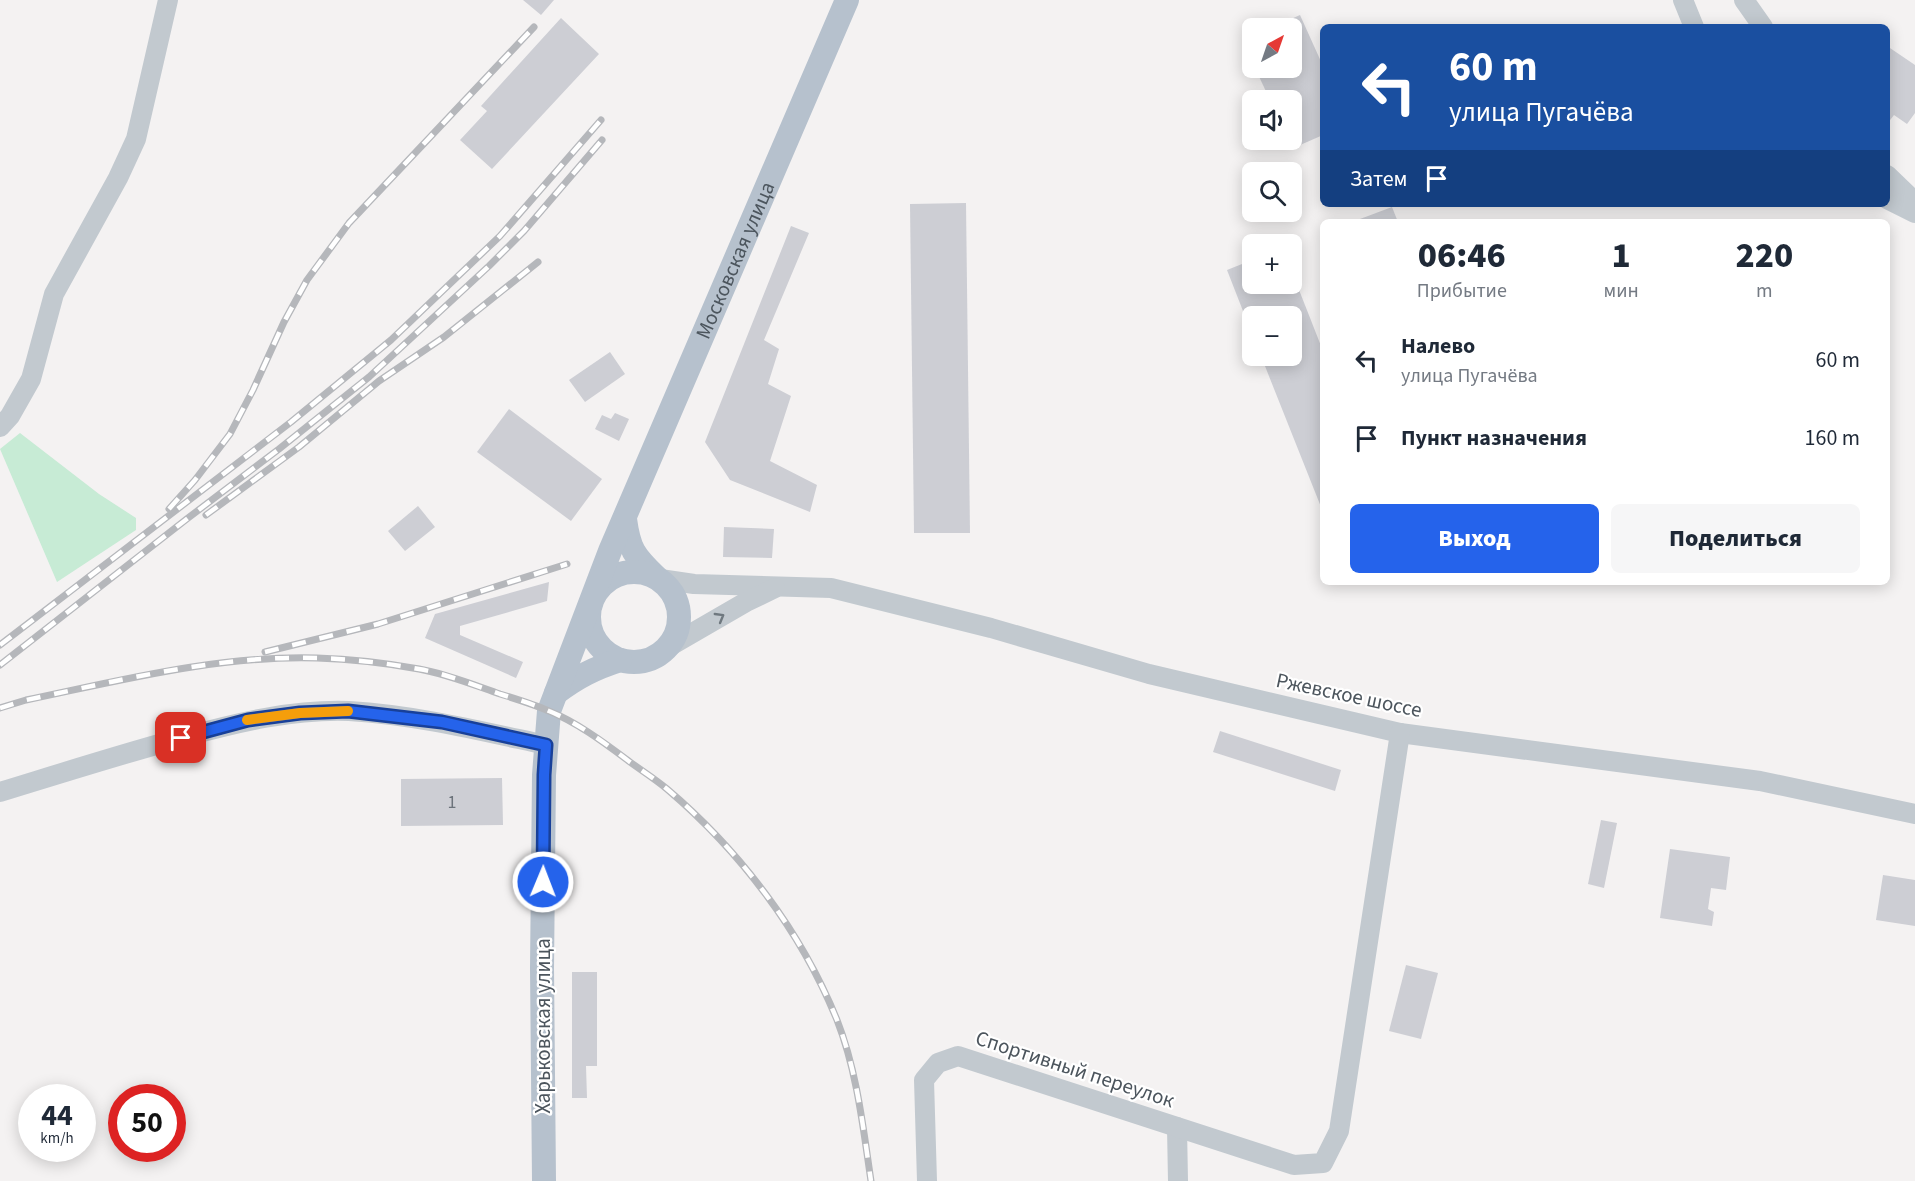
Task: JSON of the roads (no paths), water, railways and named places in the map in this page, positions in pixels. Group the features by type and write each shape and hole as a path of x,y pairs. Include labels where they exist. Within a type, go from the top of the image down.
{"main road":[{"name":"Московская улица","path":"591,601 847,0"},
{"path":"625,519 630,546 673,593 680,611 680,623 670,646 647,661 633,663 609,655 593,637 589,625 591,601 597,591 604,583 623,573 645,573 658,578"},
{"name":"Харьковская улица","path":"544,1181 542,968 546,745 549,711 591,601"},
{"path":"556,693 588,672 620,660"}],"street":[{"path":"0,427 10,416 31,379 54,294 118,178 136,139 168,0"},
{"path":"1683,0 1693,24"},
{"path":"1744,0 1761,24"},
{"path":"1890,178 1915,202"},
{"path":"1890,200 1915,213"},
{"name":"Ржевское шоссе","path":"658,578 694,584 831,588 991,628 1149,674 1400,733 1760,782 1915,814"},
{"path":"670,646 780,585"},
{"path":"0,792 150,746 238,723 300,713 348,711 442,722 546,745"},
{"name":"Спортивный переулок","path":"927,1181 924,1080 938,1063 958,1056 1294,1165 1323,1163 1339,1131 1400,733"},
{"path":"1177,1127 1178,1181"}],"railway":[{"path":"169,509 195,480 230,434 307,280 349,223 534,27"},
{"path":"0,645 291,422 391,340 500,236 601,120"},
{"path":"0,665 369,377 524,231 602,140"},
{"path":"206,515 299,447 379,381 444,337 538,262"},
{"path":"265,652 378,624 567,564"},
{"path":"0,708 26,700 171,670 244,660 317,658 343,659 429,671 531,704 569,721 657,781 694,813 743,866 787,924 822,987 844,1039 858,1099 871,1181"}]}
